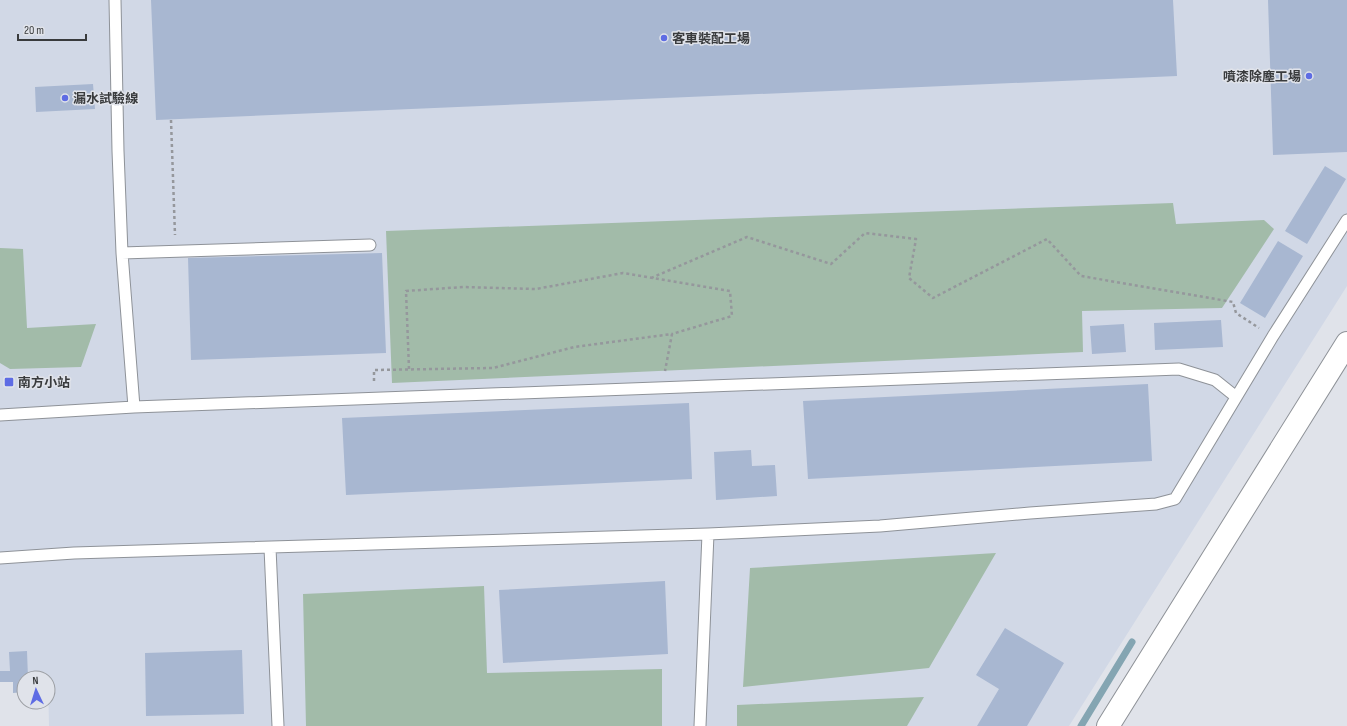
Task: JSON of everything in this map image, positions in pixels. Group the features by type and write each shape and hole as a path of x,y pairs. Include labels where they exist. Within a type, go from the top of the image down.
{"street":[{"path":"1108,726 1347,343"}],"lane":[{"path":"115,0 122,253 134,407"},
{"path":"0,558 74,553 708,534 880,526 1156,504 1175,499 1207,448 1272,336 1347,220"},
{"path":"122,253 370,245"},
{"path":"0,415 134,407 1179,369 1215,380 1236,396"},
{"path":"700,726 708,534"},
{"path":"270,548 278,726"}],"path":[{"path":"172,120 175,239"},
{"path":"650,278 747,237 831,264 865,233 916,239 909,278 933,298 1047,239 1081,276 1233,302 1236,313 1272,336"},
{"path":"375,398 374,370 493,368 574,347 672,334 732,316 730,291 623,273 536,289 463,287 406,291 409,369"},
{"path":"664,387 663,377 672,334"}],"shaded area":[{"path":"0,0 1347,0 1347,286 1069,726 49,726 49,710 56,710 56,670 16,670 16,679 0,681"}],"green space":[{"path":"1173,203 1176,224 1264,220 1274,229 1222,308 1082,311 1083,352 392,383 386,231"},
{"path":"0,248 23,249 27,328 96,324 81,367 10,369 0,363"},
{"path":"996,553 929,668 743,687 750,568"},
{"path":"484,586 487,673 662,669 662,726 306,726 303,594"},
{"path":"924,697 907,726 737,726 737,705"}],"building":[{"name":"客車裝配工場","path":"151,0 1173,0 1177,76 156,120"},
{"name":"噴漆除塵工場","path":"1268,0 1347,0 1347,152 1273,155"},
{"name":"漏水試驗線","path":"93,84 95,109 36,112 35,87"},
{"path":"1325,166 1346,179 1307,244 1285,231"},
{"path":"1278,241 1303,256 1265,318 1240,303"},
{"path":"382,253 386,353 191,360 188,258"},
{"path":"1221,320 1223,347 1155,350 1154,323"},
{"path":"1124,324 1126,352 1092,354 1090,326"},
{"path":"1148,384 1152,461 808,479 803,401"},
{"path":"689,403 692,479 346,495 342,418"},
{"path":"751,450 752,466 775,465 777,496 716,500 714,452"},
{"path":"665,581 668,654 503,663 499,590"},
{"path":"1005,628 1064,663 1027,726 977,726 999,689 976,675"},
{"path":"242,650 244,714 146,716 145,653"},
{"path":"27,651 28,670 16,670 16,693 13,693 13,682 0,682 0,671 10,671 9,652"}],"waterway":[{"path":"1081,726 1132,642"}],"place":[{"name":"客車裝配工場","path":"664,38"},
{"name":"噴漆除塵工場","path":"1309,76"},
{"name":"漏水試驗線","path":"65,98"},
{"name":"南方小站","path":"9,382"}]}
